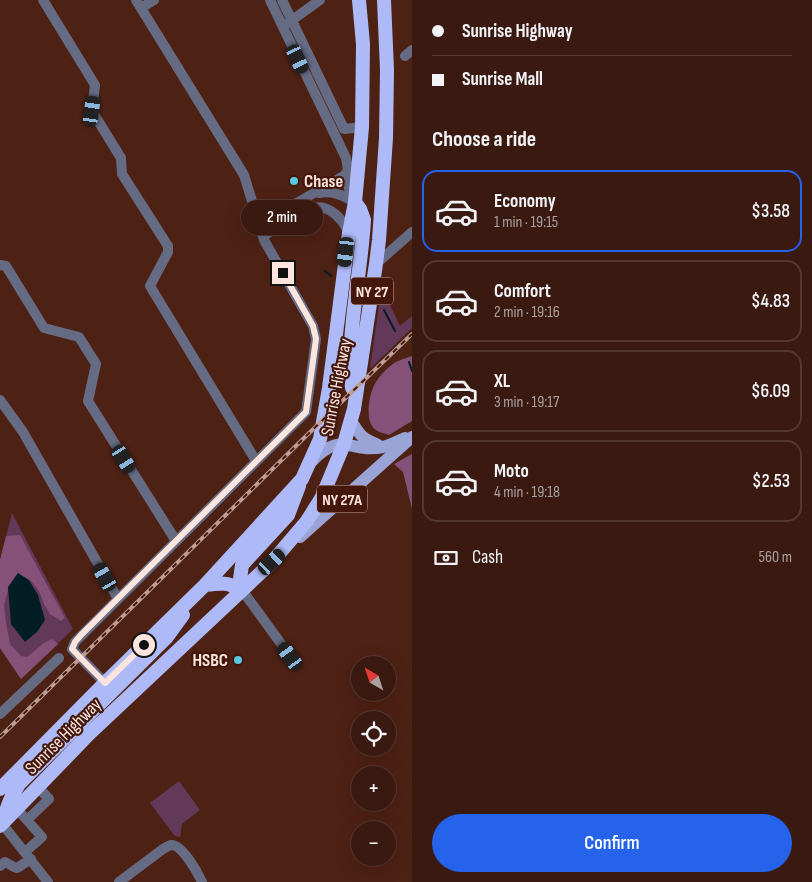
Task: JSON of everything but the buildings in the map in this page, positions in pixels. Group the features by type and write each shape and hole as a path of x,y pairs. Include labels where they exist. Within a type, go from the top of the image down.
{"highway":[{"name":"Sunrise Highway","path":"0,789 200,590 302,479 320,439 355,202 362,127 363,44 359,0"},
{"name":"Sunrise Highway","path":"1,823 90,734 272,562 307,521 322,497 344,444 353,414 379,240 386,138 387,70 384,0"},
{"path":"353,414 350,359 364,220 355,202"},
{"path":"242,590 240,579 242,566 288,515 302,479"},
{"path":"1,823 11,796 19,784 167,637 200,590 220,583 232,584 242,590"},
{"path":"90,734 104,711 105,683"}],"main road":[{"path":"353,414 360,434 365,440 382,447"},
{"name":"NY 27A","path":"308,465 318,454 335,444 365,448 382,447 412,436"},
{"name":"NY 27A","path":"272,562 412,436"}],"street":[{"path":"43,0 95,85 92,111 121,158 122,174 168,246 168,252 150,286 256,461"},
{"path":"105,683 72,649 75,642 306,412 316,339 313,326 264,238 244,175 138,4 154,0"},
{"path":"270,0 346,158 348,186 355,202"},
{"path":"282,0 344,129 362,127"},
{"path":"283,27 320,0"},
{"path":"260,224 315,194 345,175 348,169"},
{"path":"315,194 335,192 355,202"},
{"path":"264,238 306,210 317,207 328,209 335,213 349,233"},
{"path":"379,240 396,240 412,232"},
{"path":"376,264 412,232"},
{"path":"0,265 6,266 44,328 79,338 96,364 88,401 176,541"},
{"path":"0,400 23,432 118,599"},
{"path":"242,590 290,656"},
{"path":"0,714 59,658"},
{"path":"28,820 49,799 38,787"},
{"path":"0,866 5,862 18,868 42,837 17,809"},
{"path":"1,823 48,882"},
{"path":"119,882 171,845 178,847 195,868 202,882"}],"shaded area":[{"path":"380,299 387,299 400,326 412,316 412,328 370,369"},
{"path":"412,356 412,421 389,435 380,432 372,426 369,418 369,402 373,388 379,377 391,365"},
{"path":"412,454 412,509 403,472 394,464"},
{"path":"12,513 73,629 21,679 0,648 0,560"},
{"path":"20,535 65,618 61,621 50,614 39,591 31,581 16,578 8,590 4,605 10,644 21,656 27,657 52,639 58,644 21,679 0,648 0,560 6,536"},
{"path":"179,781 200,810 182,824 180,837 174,835 150,803"}],"water":[{"path":"18,573 29,580 38,595 45,620 37,632 25,642 11,624 8,587"}],"waterway":[{"path":"325,271 331,276"},
{"path":"384,310 395,331"},
{"path":"409,362 412,371"}],"railway":[{"path":"0,737 412,334"}],"place":[{"name":"Chase","path":"294,181"},
{"name":"HSBC","path":"238,660"}],"route":[{"path":"144,645 105,683 72,649 81,635 306,412 316,339 313,326 283,273"}]}
